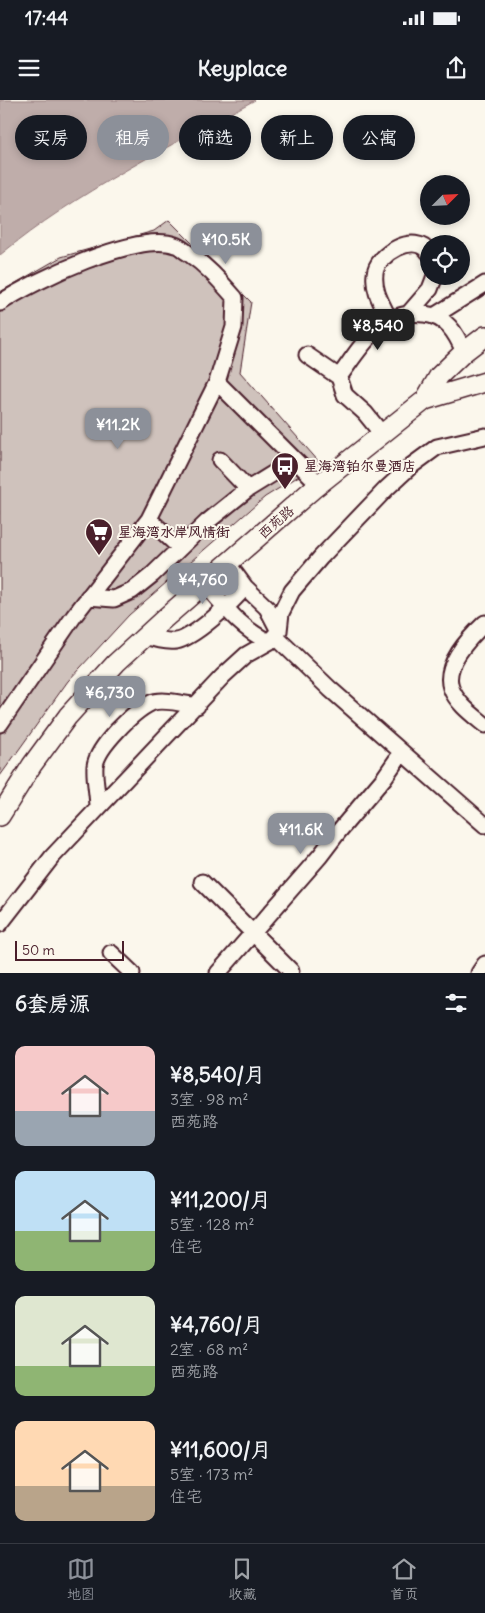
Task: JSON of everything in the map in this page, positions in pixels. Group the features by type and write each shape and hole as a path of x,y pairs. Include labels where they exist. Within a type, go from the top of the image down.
{"main road":[{"path":"425,400 439,376 464,352 485,336"},
{"name":"西苑路","path":"0,816 32,766 68,716 116,663 145,636 320,484 425,400 485,382"}],"street":[{"path":"0,302 22,289 67,268 97,256 148,242 175,244 206,266 235,298 234,327 217,382 149,519 88,596 0,724"},
{"path":"389,319 375,290 375,272 383,260 396,248 415,244 420,246"},
{"path":"434,316 485,284"},
{"path":"410,312 432,285"},
{"path":"339,377 371,335 389,319 410,312 434,316 445,321 453,330 464,352"},
{"path":"307,355 339,377 345,395 365,413 382,434"},
{"path":"217,382 320,484"},
{"path":"0,924 52,857 98,808 246,655 274,636 281,613 292,591 321,557 387,488 411,466 437,447 485,436"},
{"path":"220,460 248,489"},
{"path":"88,596 114,599 132,591 152,575 178,547 248,489 295,460"},
{"path":"149,519 178,547"},
{"path":"228,564 245,587 266,608 274,636 330,689 485,825"},
{"path":"205,584 224,607 248,631 274,636"},
{"path":"145,636 162,641 176,641 187,637 245,587"},
{"path":"485,623 474,633 460,652 450,668 449,678 452,690 464,707 485,725"},
{"path":"98,808 95,765 102,748 125,724 152,702 172,702 196,706"},
{"path":"218,973 320,856 339,830 384,778 402,752"},
{"path":"202,882 290,971"},
{"path":"111,953 132,973"},
{"path":"479,973 485,964"}],"shaded area":[{"path":"0,100 255,100 227,115 179,115 179,141 169,146 169,115 97,115 97,160 144,160 60,211 0,255"}],"building":[{"name":"星海湾水岸风情街","path":"169,220 251,302 240,372 320,463 265,497 129,615 68,681 0,776 0,292 61,257 154,231"}],"place":[{"name":"星海湾铂尔曼酒店","path":"285,490"},
{"name":"星海湾水岸风情街","path":"99,556"}]}
